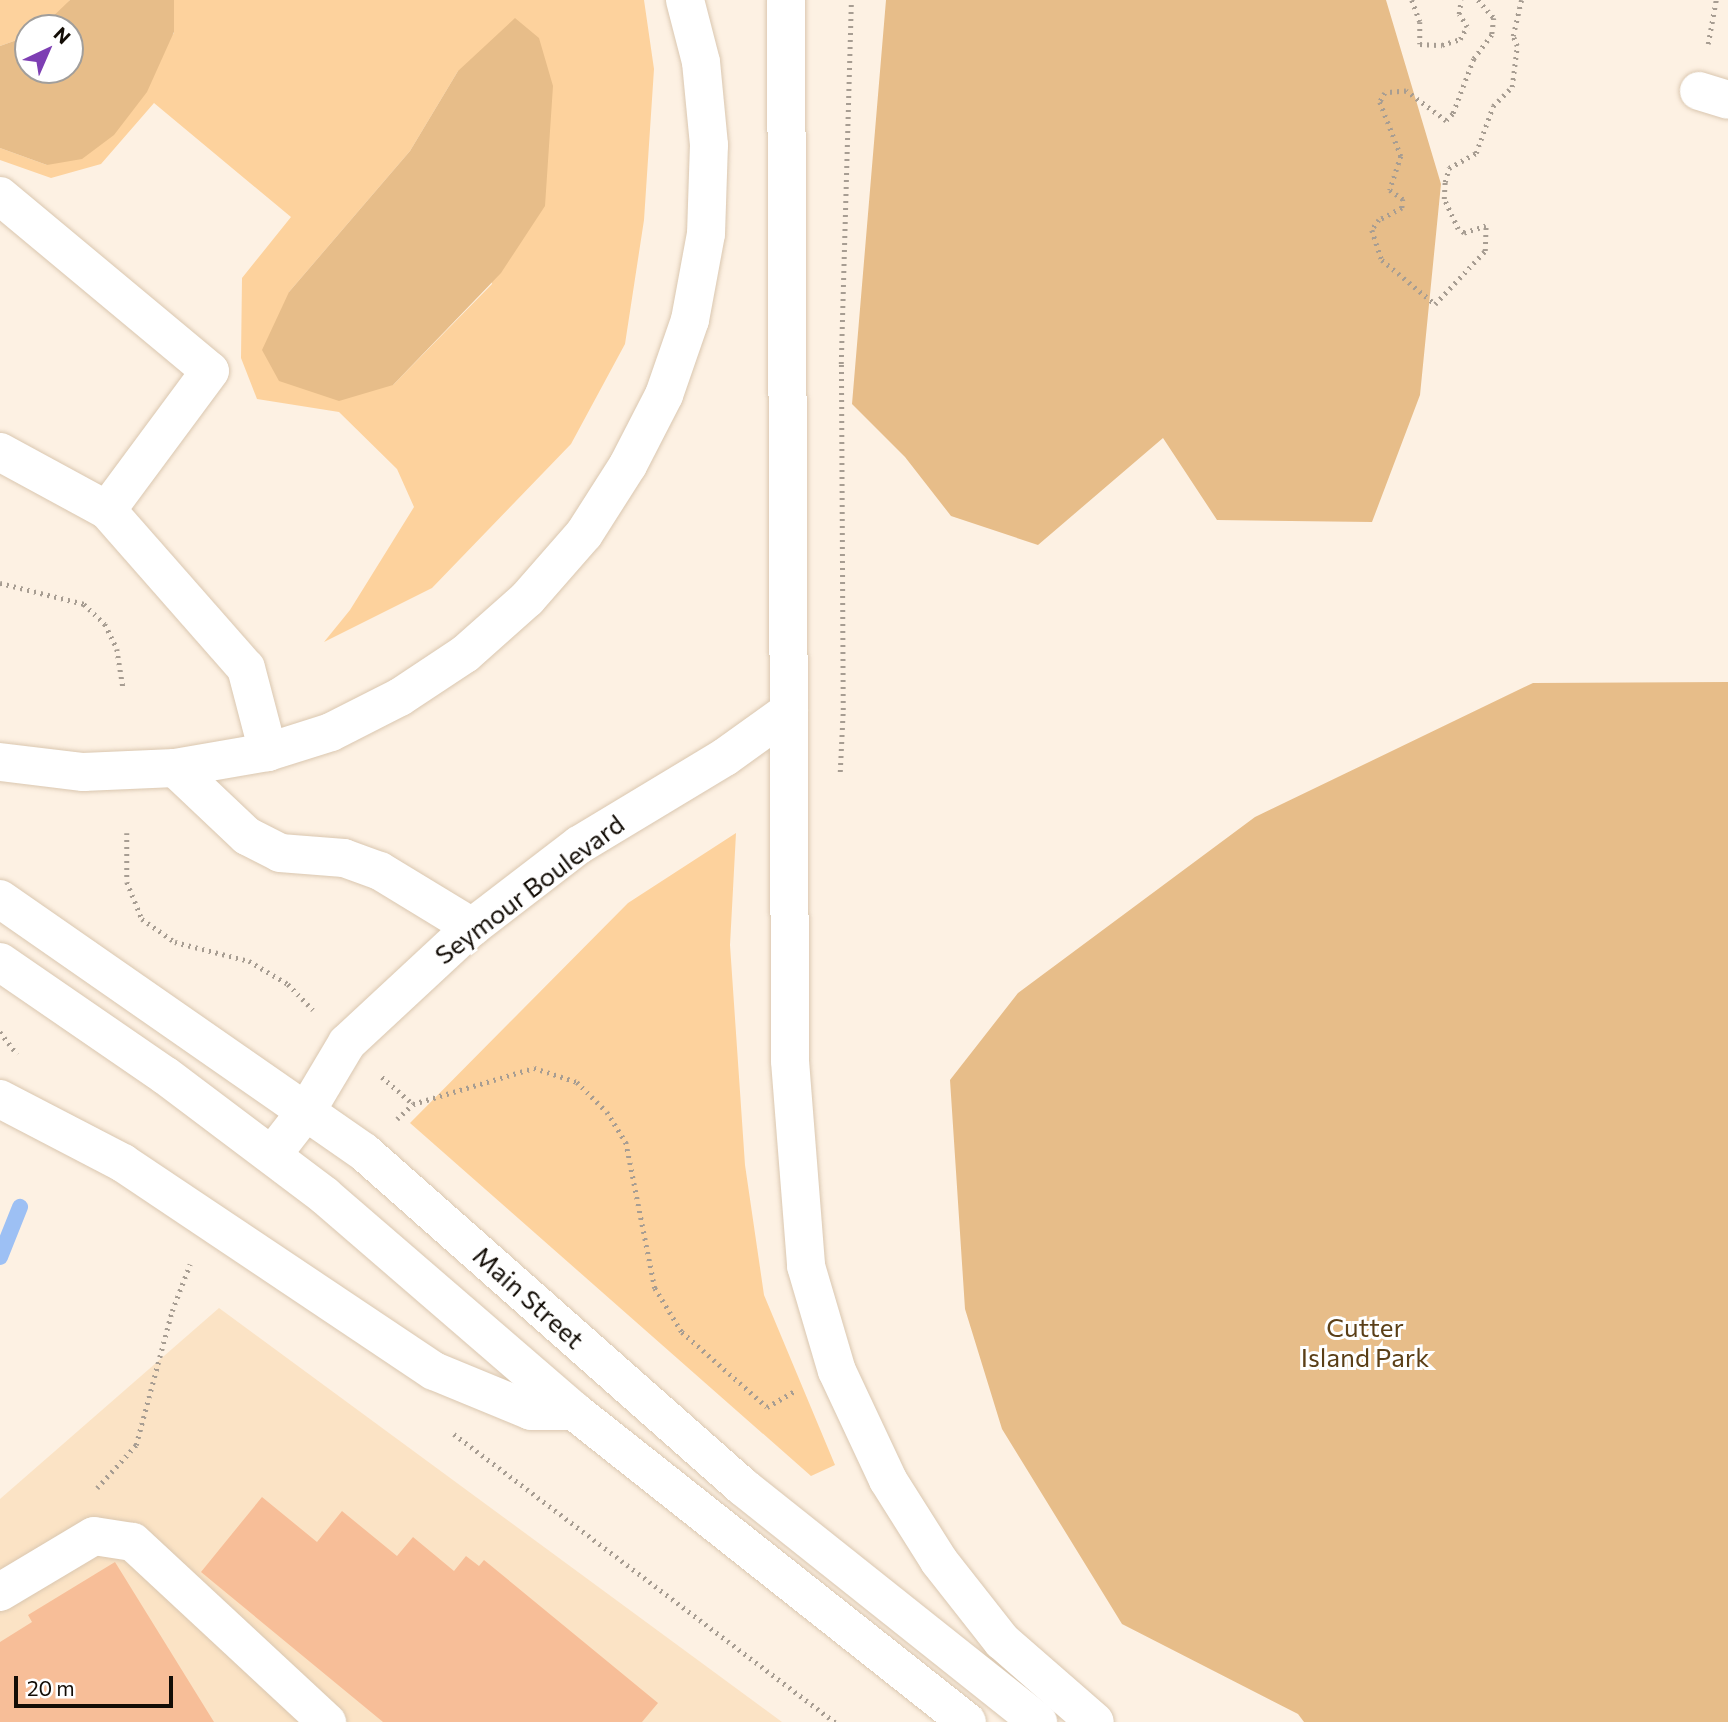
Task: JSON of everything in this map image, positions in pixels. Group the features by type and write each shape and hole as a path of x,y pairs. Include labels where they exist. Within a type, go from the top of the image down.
{"main road":[{"path":"0,762 83,772 175,768 268,752 331,733 400,697 465,654 527,599 584,534 628,465 664,394 690,320 706,234 709,145 701,62 685,0"},
{"path":"786,0 790,1061 795,1160 806,1266 837,1371 888,1480 939,1561 1002,1641 1095,1722"},
{"path":"0,196 210,371 107,510"},
{"path":"0,452 107,510 246,668 268,752"},
{"name":"Seymour Boulevard","path":"272,1155 307,1110 347,1043 472,927 579,845 725,757 789,711"},
{"path":"175,768 247,836 280,853 344,858 380,871 472,927"},
{"name":"Main Street","path":"0,899 307,1110 382,1166 743,1488 1038,1722"},
{"path":"0,962 272,1155 573,1411 967,1722"},
{"path":"0,1099 123,1163 434,1371 531,1411 573,1411"},
{"path":"0,1592 93,1536 133,1542 324,1721"}],"path":[{"path":"839,787 844,709 841,364 851,0"},
{"path":"1412,0 1420,22 1420,44 1442,45 1460,39 1467,27 1459,14 1461,0"},
{"path":"1478,0 1494,18 1492,36 1474,59 1453,114 1446,121 1406,91 1385,93 1380,102 1401,156 1390,190 1403,199 1402,208 1379,220 1372,230 1382,260 1435,304 1485,251 1486,226 1464,233 1458,229 1444,199 1445,182 1449,168 1476,153 1493,106 1512,86 1517,46 1513,36 1521,0"},
{"path":"0,583 84,604 105,624 117,649 123,688"},
{"path":"127,833 127,882 142,919 175,942 249,961 288,984"},
{"path":"387,1083 413,1104 534,1068 577,1082 607,1112 626,1142 655,1288 682,1332 767,1407 800,1388"},
{"path":"87,1499 136,1444 172,1311 193,1255"},
{"path":"447,1429 835,1722"}],"shaded area":[{"path":"0,0 70,0 58,14 14,14 14,41 0,46"},
{"path":"174,0 644,0 654,69 644,220 625,344 571,444 432,588 324,642 350,610 414,507 397,469 339,412 257,399 241,358 242,278 291,217 154,103 101,164 51,178 0,160 0,148 47,165 174,33","holes":["458,71 492,284 393,385 289,292 410,151"]},
{"path":"736,833 730,945 745,1165 764,1295 835,1465 811,1476 410,1123 628,903"},
{"path":"219,1308 782,1722 0,1722 0,1499"}],"green space":[{"path":"70,0 174,0 174,32 147,92 114,135 82,159 47,165 0,148 0,46 14,41 14,84 84,84 84,14 56,14"},
{"path":"886,0 1386,0 1441,184 1420,395 1372,522 1217,520 1163,438 1038,545 951,516 905,457 852,404"},
{"path":"515,18 539,38 553,86 545,206 501,273 393,385 339,401 279,381 262,350 289,292 410,151 458,71"},
{"name":"Cutter Island Park","path":"1728,682 1728,1722 1304,1722 1298,1714 1122,1624 1002,1429 965,1309 950,1080 1018,993 1255,817 1533,683"}],"building":[{"path":"262,1497 317,1542 342,1511 397,1556 413,1537 454,1571 466,1556 479,1566 484,1560 658,1703 642,1722 383,1722 201,1572"},
{"path":"115,1562 214,1722 0,1722 0,1642 32,1622 28,1615"}],"waterway":[{"path":"0,1257 20,1207"}]}
